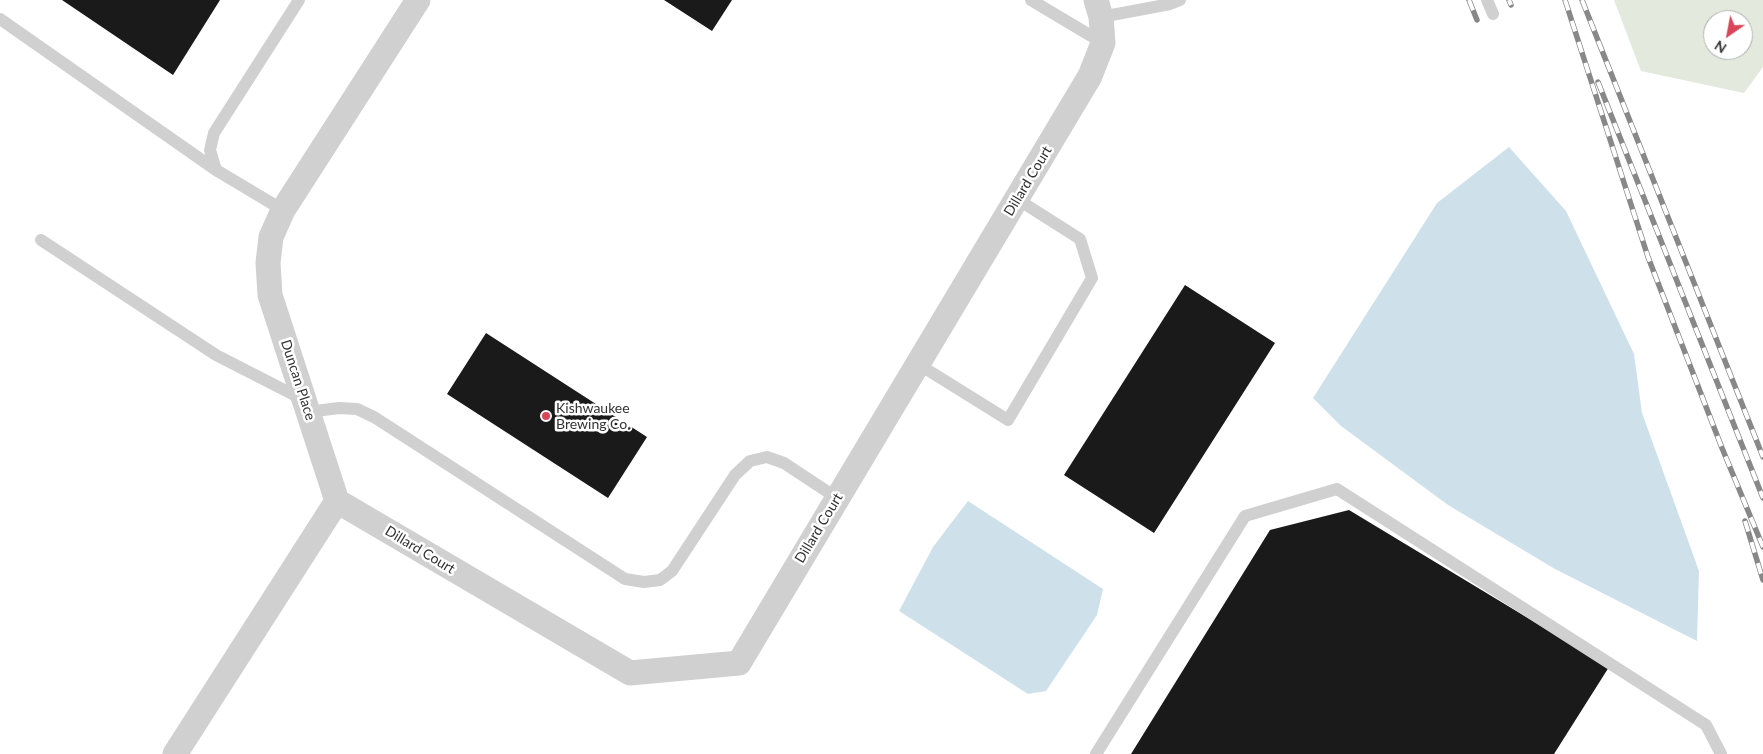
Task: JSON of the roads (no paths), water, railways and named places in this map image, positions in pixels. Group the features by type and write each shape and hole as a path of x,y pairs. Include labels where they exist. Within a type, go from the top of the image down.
{"street":[{"name":"Duncan Place","path":"337,501 270,295 268,263 271,237 283,210 418,0"},
{"name":"Dillard Court","path":"337,501 630,673 739,663 1090,76 1103,43 1099,8"},
{"path":"175,754 337,501"}],"lane":[{"path":"216,170 210,150 214,133 299,0"},
{"path":"1031,0 1103,43"},
{"path":"1099,8 1170,4 1180,0"},
{"path":"1487,0 1493,14"},
{"path":"0,19 216,170 283,210"},
{"path":"918,364 1008,420 1092,278 1080,239 1018,199"},
{"path":"41,240 216,355 306,406 357,410 374,417 625,579 644,582 660,580 672,571 735,476 750,461 767,457 784,464 837,498"},
{"path":"1096,754 1245,516 1337,489 1706,725 1721,754"}],"railway":[{"path":"1469,0 1477,20"},
{"path":"1509,0 1511,5"},
{"path":"1565,0 1648,257 1722,448 1763,547"},
{"path":"1582,0 1763,457"},
{"path":"1598,82 1763,498"},
{"path":"1745,521 1763,580"}],"place":[{"name":"Kishwaukee Brewing Co.","path":"546,416"}]}
